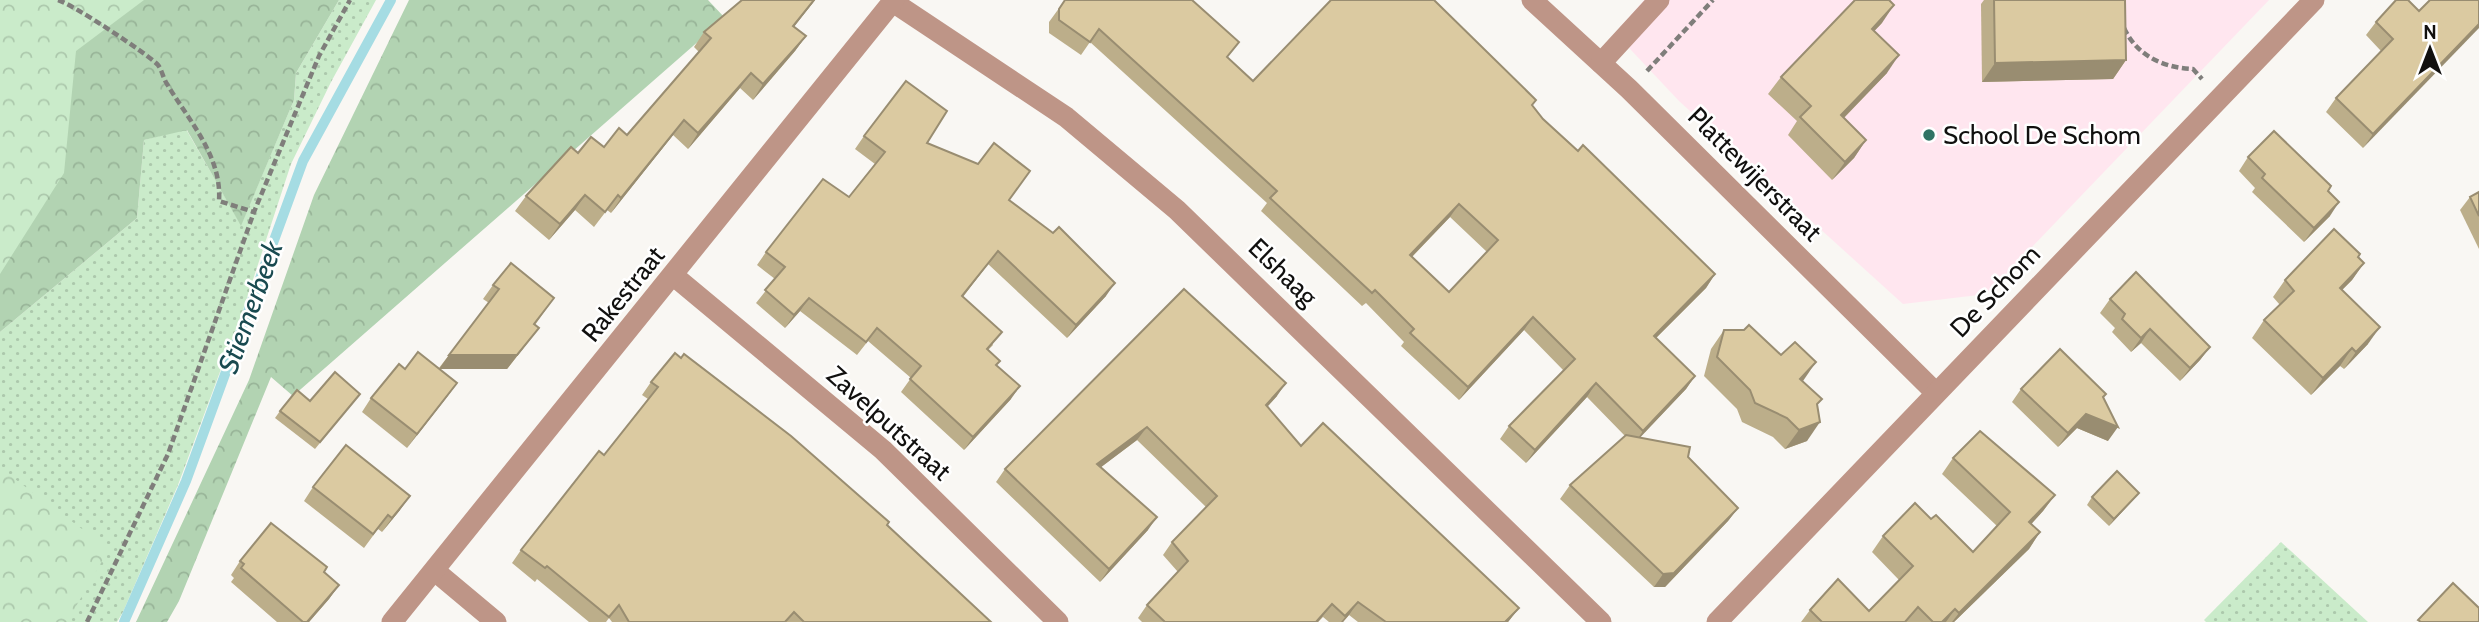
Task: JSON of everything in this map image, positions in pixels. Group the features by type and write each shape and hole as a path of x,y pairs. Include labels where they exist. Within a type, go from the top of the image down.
{"street":[{"name":"Plattewijerstraat","path":"1532,0 1601,63 1935,392"},
{"path":"1601,63 1659,0"},
{"name":"De Schom","path":"1717,622 2314,0"},
{"name":"Rakestraat","path":"393,622 894,1"},
{"name":"Elshaag","path":"894,1 1066,117 1177,210 1601,622"},
{"name":"Zavelputstraat","path":"674,276 883,450 1058,622"},
{"path":"435,571 495,622"}],"path":[{"path":"58,0 71,3 95,23 145,54 160,67 166,83 197,127 220,180 219,201 254,212"},
{"path":"87,622 168,454 254,212 319,57 350,0"},
{"path":"1647,71 1713,0"},
{"path":"2122,25 2151,59 2170,68 2193,69 2196,73"}],"shaded area":[{"name":"School De Schom","path":"1644,0 2269,0 1987,294 1903,304 1679,101 1615,33"}],"green space":[{"path":"0,0 339,0 296,73 294,100 241,226 187,130 144,140 137,218 0,332"},
{"path":"0,0 144,0 76,51 64,173 0,274"},
{"path":"339,0 376,0 331,82 291,164 244,307 178,485 123,612 117,622 0,622 0,332 137,218 144,140 186,129 241,225 294,100 296,73"},
{"path":"409,0 708,0 725,18 293,396 271,377 179,601 167,622 136,622 249,380 314,195"},
{"path":"0,468 109,549 67,622 0,622"},
{"path":"2281,542 2368,622 2206,622 2204,620"}],"building":[{"path":"742,0 814,0 793,26 806,36 763,84 751,73 698,133 684,120 621,198 618,195 605,212 585,195 560,224 526,196 571,147 578,153 591,137 604,147 619,128 627,135 711,38 704,32"},
{"path":"1065,0 1192,0 1239,42 1227,57 1253,81 1331,0 1434,0 1536,100 1532,105 1543,119 1578,151 1583,145 1715,274 1654,336 1695,376 1643,431 1596,383 1535,450 1509,426 1575,359 1533,317 1468,387 1410,333 1414,329 1375,290 1372,293 1270,198 1277,191 1099,29 1090,42 1059,20 1059,9","holes":["1459,204 1498,240 1449,292 1410,255"]},
{"path":"1855,0 1889,0 1894,5 1872,29 1899,55 1841,115 1866,140 1845,162 1800,117 1811,106 1781,77"},
{"path":"1994,0 2125,0 2126,60 1995,63"},
{"path":"2396,0 2408,0 2419,11 2430,0 2479,0 2479,24 2373,134 2336,98 2393,39 2376,22"},
{"path":"906,81 947,111 927,143 978,164 994,143 1030,171 1009,200 1053,233 1059,227 1115,283 1076,325 998,251 962,296 1002,332 987,349 1000,361 996,365 1020,386 973,437 910,379 921,366 877,328 866,342 809,298 794,315 765,290 785,267 766,252 823,179 849,197 885,152 864,136"},
{"path":"2274,131 2331,186 2328,191 2339,202 2314,228 2262,178 2265,174 2248,157"},
{"path":"2479,192 2479,216 2470,197"},
{"path":"2334,229 2360,254 2358,257 2364,263 2340,288 2380,327 2356,352 2352,348 2323,378 2264,320 2294,291 2285,280"},
{"path":"511,263 554,298 534,324 539,328 517,355 449,355 499,289 493,285"},
{"path":"2136,272 2210,347 2190,368 2150,329 2141,338 2122,319 2125,314 2110,299"},
{"path":"1184,289 1286,383 1266,405 1301,446 1323,423 1519,608 1505,622 1386,622 1358,602 1345,616 1332,604 1316,622 1165,622 1147,605 1188,561 1172,542 1217,496 1147,427 1097,464 1157,517 1109,569 1005,469"},
{"path":"1749,325 1781,355 1795,342 1816,362 1800,379 1822,399 1817,404 1820,422 1799,430 1787,418 1755,403 1750,390 1717,357 1724,330 1744,330"},
{"path":"2060,349 2106,394 2103,397 2118,427 2086,414 2068,433 2021,389"},
{"path":"418,352 457,383 417,434 371,398 399,364 405,369"},
{"path":"675,353 681,358 684,354 791,436 889,522 887,525 991,622 804,622 794,612 785,622 629,622 619,605 609,617 547,566 545,568 521,550 599,451 604,455 658,387 651,382"},
{"path":"335,372 360,394 320,442 280,411 297,390 310,401"},
{"path":"1980,431 2055,495 2029,522 2040,532 1959,613 1955,609 1942,622 1933,622 1918,607 1905,622 1822,622 1810,610 1838,579 1869,611 1913,566 1883,536 1915,503 1931,519 1936,515 1973,552 2010,512 1953,458"},
{"path":"1626,435 1690,447 1688,457 1738,508 1674,573 1663,574 1570,485"},
{"path":"346,445 410,496 392,518 388,515 373,534 313,487"},
{"path":"2117,471 2139,493 2114,519 2092,497"},
{"path":"271,523 327,567 324,572 339,585 307,622 303,622 241,568 244,564 240,561"},
{"path":"2453,583 2479,608 2479,622 2418,620"}],"waterway":[{"name":"Stiemerbeek","path":"124,622 186,481 303,161 391,0"}],"place":[{"name":"School De Schom","path":"1929,135"}]}
